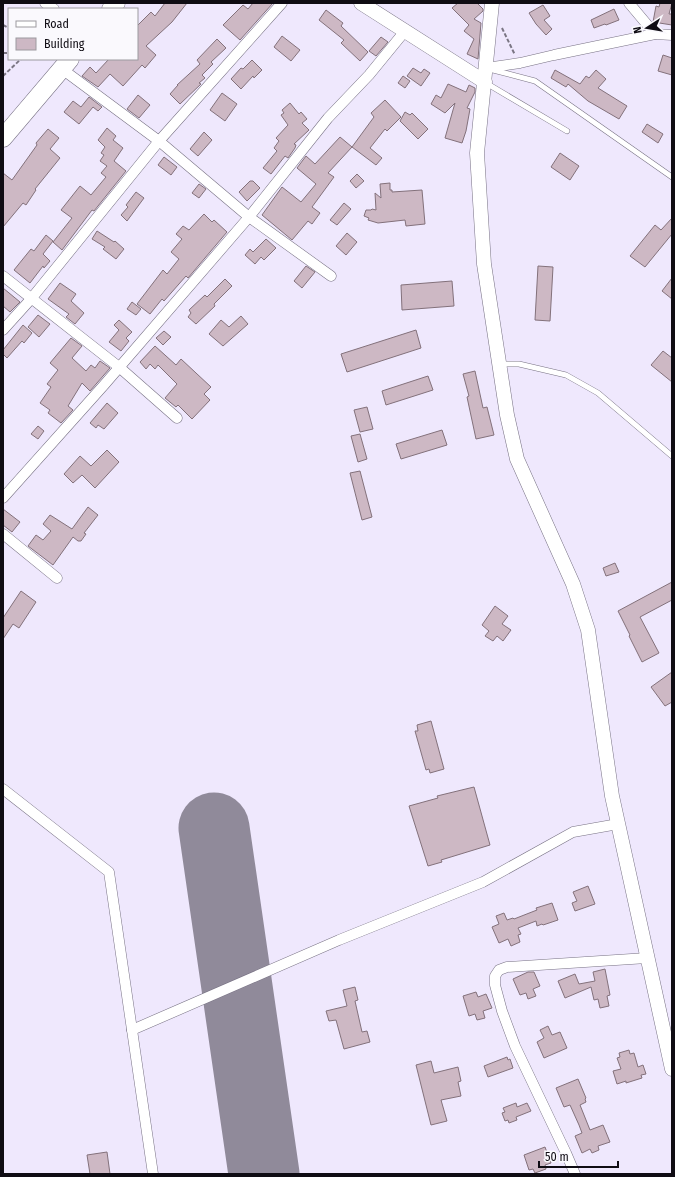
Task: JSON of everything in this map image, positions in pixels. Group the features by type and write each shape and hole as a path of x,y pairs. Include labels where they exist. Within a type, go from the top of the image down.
{"highway":[{"path":"3,138 14,120 66,64"}],"street":[{"path":"3,330 31,299 159,141 282,3"},
{"path":"361,3 405,31 485,75 554,55 654,34 672,35"},
{"path":"629,3 654,34"},
{"path":"492,6 477,153 484,264 507,415 517,459 573,584 588,630 612,796 672,1069"},
{"path":"3,498 249,217 328,118 369,75 405,31"},
{"path":"66,64 249,217 331,276"},
{"path":"3,276 119,367 177,418"},
{"path":"3,534 57,578"},
{"path":"3,788 109,872 153,1174"},
{"path":"132,1030 339,940 483,882 573,832 618,824"},
{"path":"575,1174 515,1046 502,1011 495,985 495,976 499,970 506,967 647,958"}],"lane":[{"path":"485,75 567,131"},
{"path":"485,75 535,81 672,177"},
{"path":"499,364 519,364 566,375 598,393 672,456"}],"path":[{"path":"492,6 520,64"},
{"path":"3,76 20,60"}],"building":[{"path":"165,3 187,3 172,22 146,46 156,55 145,68 142,65 123,86 110,74 98,87 82,76 90,67 96,73 108,60 138,60 138,25 151,12 155,16"},
{"path":"253,3 273,3 240,40 223,25 243,5 248,9"},
{"path":"458,3 477,3 483,9 483,11 474,19 481,23 478,59 467,54 474,39 464,31 469,25 452,8"},
{"path":"660,3 672,3 669,14 672,14 672,25 653,22 656,6 659,7"},
{"path":"543,5 550,16 544,20 552,29 546,35 529,13"},
{"path":"614,9 619,20 594,28 591,20"},
{"path":"326,10 343,23 341,26 368,52 360,61 341,43 344,40 319,20"},
{"path":"282,36 300,50 291,61 274,47"},
{"path":"381,37 388,42 376,56 369,51"},
{"path":"217,39 226,48 211,62 213,64 202,75 205,78 199,83 201,84 180,104 170,94 177,85 200,64 197,60"},
{"path":"663,55 672,58 672,75 658,71"},
{"path":"252,60 262,70 254,78 253,76 241,89 231,79 241,68 243,69"},
{"path":"413,68 421,73 424,69 430,73 421,86 407,76"},
{"path":"555,70 580,84 586,76 589,78 596,70 606,79 598,88 627,106 619,119 588,101 568,84 566,87 551,78"},
{"path":"403,76 410,81 405,88 398,83"},
{"path":"448,84 466,92 469,85 475,88 475,92 467,108 470,109 462,143 445,138 455,103 445,113 431,104 436,95 441,98"},
{"path":"222,93 237,104 225,121 210,110"},
{"path":"138,95 150,105 139,118 127,109"},
{"path":"89,97 102,107 98,111 93,107 79,124 64,112 73,101 81,107"},
{"path":"385,100 401,117 387,131 385,129 370,148 382,158 376,165 352,147 374,117 371,113"},
{"path":"290,103 299,114 301,112 307,119 302,123 309,130 294,144 296,145 295,148 288,158 285,156 271,174 263,168 277,151 274,148 279,141 276,138 288,125 281,115 284,113 282,110"},
{"path":"405,112 410,115 412,113 428,129 418,139 400,121"},
{"path":"647,124 663,134 658,143 642,132"},
{"path":"107,128 116,136 113,140 123,148 114,161 126,171 94,211 92,210 62,250 53,242 72,218 61,210 80,186 91,195 106,177 101,173 107,166 100,161 104,155 101,153 105,147 98,140"},
{"path":"48,129 59,138 50,149 60,158 35,189 36,190 26,205 23,203 3,227 3,173 12,180 37,145 36,143"},
{"path":"204,132 212,140 198,156 190,149"},
{"path":"340,137 352,147 328,173 334,177 312,207 320,213 312,224 308,221 292,240 262,215 282,187 301,202 316,184 297,168 306,156 315,164"},
{"path":"560,153 579,166 570,180 551,167"},
{"path":"164,157 177,167 171,175 158,165"},
{"path":"357,174 364,181 356,188 350,181"},
{"path":"250,181 253,181 260,188 247,201 239,192"},
{"path":"390,183 390,190 392,190 392,192 422,190 425,224 406,226 405,220 378,223 368,220 369,218 364,216 366,210 376,210 375,193 381,198 380,184"},
{"path":"199,184 206,189 199,198 192,193"},
{"path":"136,192 144,198 127,221 121,215 128,207 126,205"},
{"path":"344,203 351,209 337,225 330,220"},
{"path":"204,214 212,222 214,220 227,232 188,278 186,276 164,301 162,299 150,314 137,304 163,270 167,274 179,259 171,252 182,239 176,234 183,226 189,230"},
{"path":"672,218 672,234 645,267 630,256 655,225 661,230"},
{"path":"97,231 114,242 115,241 124,249 116,259 103,249 105,247 92,239"},
{"path":"347,233 357,242 346,255 336,246"},
{"path":"46,235 53,241 43,254 50,261 44,268 43,266 30,283 14,270 31,249 34,251"},
{"path":"266,239 276,248 264,260 261,257 255,264 245,255 250,249 253,252"},
{"path":"306,266 315,272 302,288 294,281"},
{"path":"538,266 553,267 550,321 535,320"},
{"path":"672,278 672,299 662,291"},
{"path":"225,279 232,286 214,304 215,306 196,324 188,317 191,313 189,310 205,295 207,297"},
{"path":"452,281 454,306 402,310 401,285"},
{"path":"60,283 76,294 71,301 84,313 75,324 66,317 69,314 48,299"},
{"path":"3,288 20,302 10,312 3,306"},
{"path":"132,302 141,309 136,315 127,309"},
{"path":"38,315 50,324 39,337 28,327"},
{"path":"241,316 248,324 223,346 209,334 221,320 229,327"},
{"path":"119,320 132,332 126,338 129,341 121,351 109,342 119,330 114,325"},
{"path":"23,325 32,333 24,343 22,341 7,358 3,354 3,350"},
{"path":"416,330 421,348 347,372 341,354"},
{"path":"164,331 171,337 163,345 156,338"},
{"path":"71,338 82,346 72,358 86,371 91,365 95,368 100,361 110,368 90,391 82,383 68,406 73,410 61,423 48,413 50,410 40,403 51,387 47,384 58,370 50,363"},
{"path":"155,346 176,365 181,359 211,387 204,394 210,400 192,419 178,405 176,407 165,398 177,384 158,365 155,369 150,364 146,369 140,362"},
{"path":"663,351 672,358 672,382 651,365"},
{"path":"475,371 483,408 487,407 494,435 476,439 467,397 469,396 463,374"},
{"path":"428,376 433,390 386,405 382,391"},
{"path":"107,403 118,413 104,429 98,425 96,428 90,423"},
{"path":"367,407 373,429 360,432 354,410"},
{"path":"38,426 44,431 38,439 31,434"},
{"path":"442,430 447,445 401,459 396,444"},
{"path":"360,434 367,459 358,462 351,436"},
{"path":"107,450 119,462 95,488 82,475 73,483 64,474 80,456 91,466"},
{"path":"360,471 372,517 362,520 350,473"},
{"path":"88,507 98,515 84,533 86,534 81,541 78,541 73,537 53,565 28,546 36,535 43,540 51,531 43,524 50,515 72,529"},
{"path":"3,509 20,522 12,532 3,525"},
{"path":"615,563 619,572 606,576 603,568"},
{"path":"672,582 672,600 640,617 659,653 642,662 618,611"},
{"path":"21,591 36,602 19,628 13,624 3,639 3,618"},
{"path":"495,606 508,616 502,624 511,630 503,641 497,636 493,641 485,636 489,631 482,625"},
{"path":"672,672 672,702 665,706 651,687"},
{"path":"431,721 444,769 430,773 429,769 426,770 415,731 418,731 417,725"},
{"path":"474,787 490,845 441,860 442,862 428,866 409,806 438,798 437,796"},
{"path":"588,886 595,904 575,911 572,903 577,901 573,892"},
{"path":"552,903 558,920 537,926 536,921 518,928 521,934 518,935 520,942 511,946 508,939 499,943 492,927 499,924 496,916 504,913 507,920 514,919 537,910 536,908"},
{"path":"605,969 610,995 607,996 609,1006 600,1008 598,999 594,1000 591,987 565,998 558,981 575,974 579,984 595,981 593,972"},
{"path":"528,972 534,972 540,986 533,989 536,996 528,999 526,993 520,995 513,979"},
{"path":"355,987 358,1000 355,1001 362,1032 367,1031 370,1042 344,1049 336,1020 329,1021 326,1011 347,1006 343,990"},
{"path":"476,992 478,997 486,994 492,1008 483,1011 485,1018 477,1020 475,1014 469,1016 463,996"},
{"path":"548,1026 552,1035 560,1032 567,1048 544,1058 537,1042 544,1038 540,1030"},
{"path":"629,1050 630,1054 634,1053 638,1067 643,1065 646,1074 641,1075 642,1078 617,1084 613,1071 621,1069 617,1058 620,1057 619,1053"},
{"path":"507,1057 508,1060 510,1059 513,1068 488,1077 484,1066"},
{"path":"431,1061 434,1073 458,1067 461,1081 458,1082 461,1096 441,1100 447,1121 431,1125 416,1065"},
{"path":"578,1079 586,1098 586,1102 580,1105 590,1130 603,1125 610,1142 598,1146 599,1150 592,1153 590,1149 582,1153 575,1136 582,1133 579,1125 570,1105 564,1107 556,1088"},
{"path":"516,1103 517,1107 527,1103 531,1111 516,1117 517,1120 509,1123 508,1120 505,1121 502,1113 505,1112 503,1108"},
{"path":"545,1147 551,1163 545,1165 546,1169 535,1173 533,1169 529,1170 524,1155"},
{"path":"107,1152 110,1174 90,1174 87,1155"}],"runway":[{"path":"214,828 264,1174"}]}
